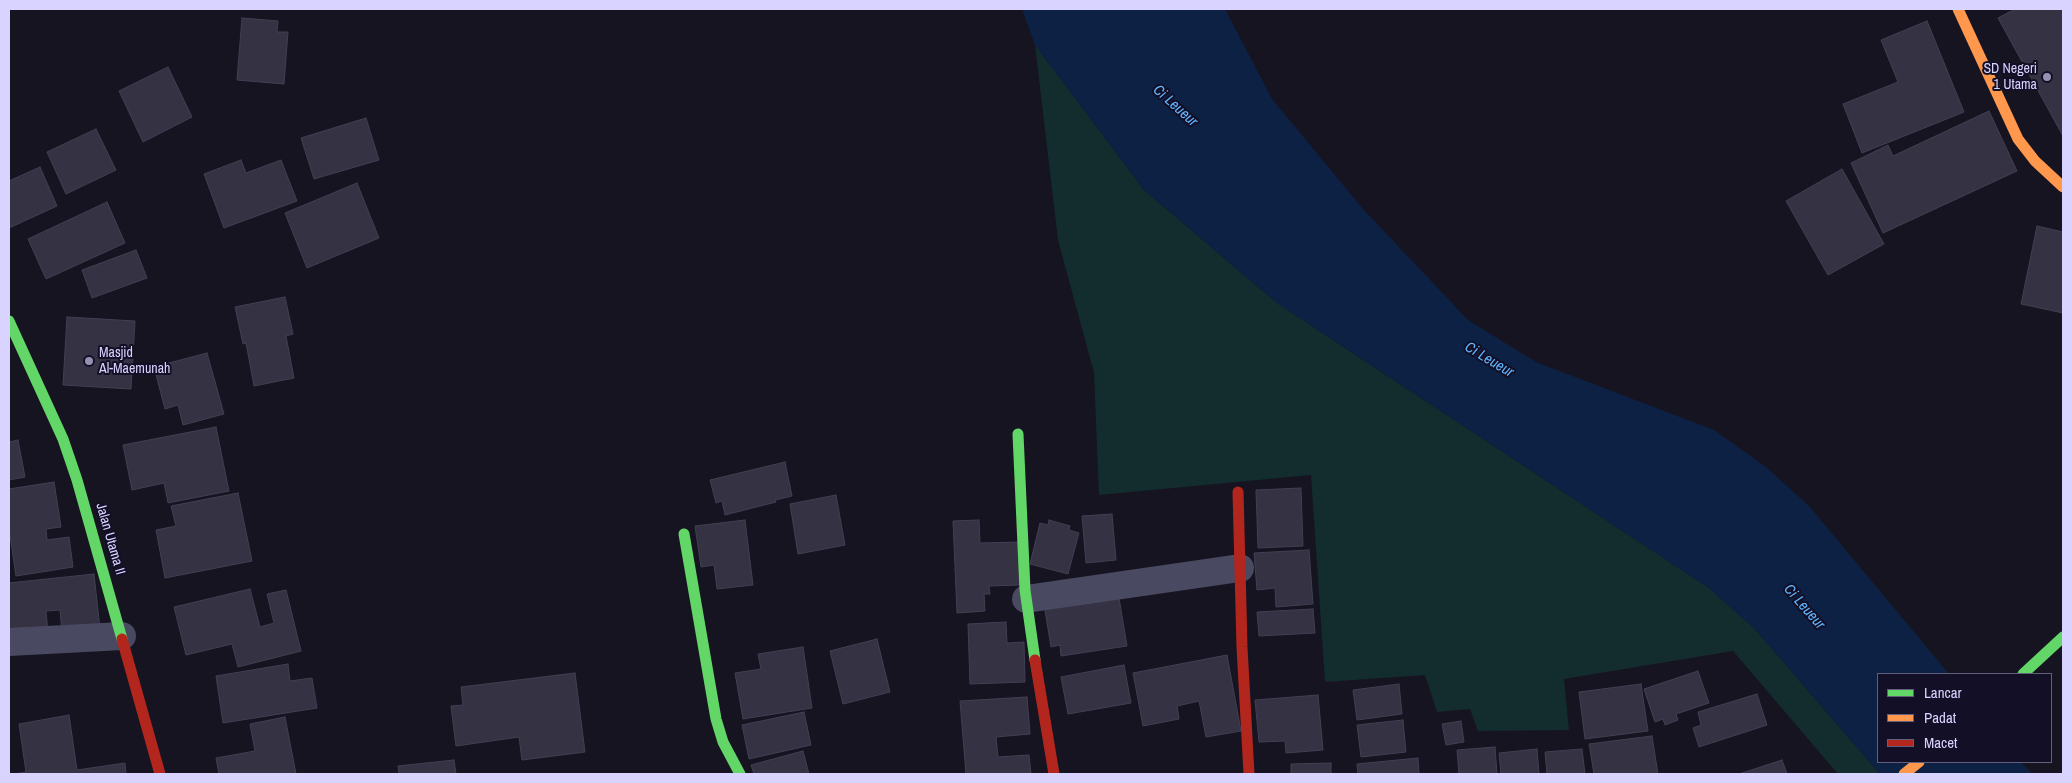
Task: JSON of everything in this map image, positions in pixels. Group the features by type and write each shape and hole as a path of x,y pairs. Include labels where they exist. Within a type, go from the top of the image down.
{"street":[{"path":"1958,9 2018,138 2035,161 2063,187"},
{"name":"Jalan Utama II","path":"9,321 63,440 77,480 160,774"},
{"path":"1018,434 1026,598 1054,774"},
{"path":"1238,492 1249,774"},
{"path":"684,534 716,720 724,742 740,774"},
{"path":"1026,598 1240,568"},
{"path":"9,642 122,636"},
{"path":"2025,673 2063,637"},
{"path":"1904,774 1918,763"}],"green space":[{"path":"1035,45 1144,190 1277,303 1709,588 1754,628 1880,774 1838,774 1733,651 1564,679 1569,730 1478,731 1470,709 1437,712 1425,675 1325,682 1311,475 1099,495 1094,373 1058,240"}],"water":[{"name":"Ci Leueur","path":"1022,9 1225,9 1272,99 1364,210 1468,320 1536,362 1714,430 1766,467 1809,506 1948,673 1877,673 1877,763 2022,763 2032,774 1880,774 1754,628 1709,588 1277,303 1144,190 1035,45"}],"building":[{"name":"SD Negeri 1 Utama","path":"2015,9 2063,9 2063,136 1998,18"},
{"path":"242,18 278,21 277,32 288,32 284,84 237,80"},
{"path":"1927,21 1964,112 1862,153 1843,104 1898,82 1881,40"},
{"path":"168,67 192,117 143,142 119,91"},
{"path":"1989,111 2017,171 1883,233 1851,163 1888,145 1893,156"},
{"path":"366,118 379,160 314,179 301,138"},
{"path":"96,129 116,170 66,194 47,152"},
{"path":"241,160 246,173 281,160 297,201 224,228 204,174"},
{"path":"40,167 57,206 9,228 9,181"},
{"path":"1842,169 1884,244 1828,275 1786,201"},
{"path":"357,183 379,238 307,268 285,213"},
{"path":"107,202 125,243 46,279 28,239"},
{"path":"2037,226 2063,232 2063,313 2021,304"},
{"path":"136,250 147,278 92,298 82,270"},
{"path":"285,297 293,334 286,336 294,378 254,386 246,343 243,344 235,307"},
{"path":"67,317 135,321 131,389 63,385"},
{"path":"207,353 224,414 183,425 178,405 165,409 154,367"},
{"path":"216,427 229,491 168,503 164,483 132,490 123,445"},
{"path":"18,440 25,477 9,480 9,442"},
{"path":"785,462 792,496 725,515 722,501 716,503 710,480"},
{"path":"54,482 61,527 46,529 47,540 69,537 73,567 16,576 9,528 9,489"},
{"path":"1301,488 1303,546 1258,548 1256,490"},
{"path":"238,493 252,561 165,578 156,530 176,526 171,506"},
{"path":"836,495 845,545 798,554 790,504"},
{"path":"1112,514 1116,560 1086,563 1082,516"},
{"path":"745,520 753,585 717,589 714,565 701,567 695,526"},
{"path":"979,520 980,543 1018,542 1020,585 989,586 990,594 984,594 985,611 957,613 953,521"},
{"path":"1049,520 1070,526 1069,530 1079,533 1068,574 1030,564 1040,523 1048,525"},
{"path":"1309,550 1313,604 1276,607 1275,588 1257,590 1254,553"},
{"path":"94,574 100,629 62,633 60,610 46,611 48,633 9,637 9,583"},
{"path":"250,589 260,627 274,623 267,594 286,590 301,651 238,667 232,644 186,655 174,607"},
{"path":"1118,592 1127,646 1061,656 1060,645 1051,647 1044,604"},
{"path":"1313,609 1315,633 1259,636 1257,612"},
{"path":"1006,622 1007,643 1024,642 1025,682 970,684 968,624"},
{"path":"877,639 890,692 843,704 830,651"},
{"path":"803,647 812,708 743,719 735,673 761,669 758,654"},
{"path":"1227,655 1241,731 1206,737 1199,701 1177,706 1179,719 1143,726 1133,673"},
{"path":"288,664 290,681 312,678 317,708 223,723 216,676"},
{"path":"1124,665 1131,703 1068,714 1061,677"},
{"path":"1698,671 1709,703 1676,714 1678,720 1665,725 1663,719 1655,722 1644,689"},
{"path":"575,673 585,752 522,760 519,737 456,746 451,706 463,705 461,687"},
{"path":"1399,684 1402,714 1357,720 1353,690"},
{"path":"1641,684 1648,731 1585,739 1579,692"},
{"path":"1757,694 1767,725 1699,747 1693,728 1701,725 1698,712"},
{"path":"1318,695 1323,750 1286,753 1285,741 1259,742 1255,700"},
{"path":"1027,697 1030,734 996,737 998,757 1029,755 1031,774 966,774 960,701"},
{"path":"804,712 811,745 749,759 742,725"},
{"path":"69,715 77,770 125,763 126,774 14,774 26,772 19,724"},
{"path":"285,717 296,774 219,774 216,758 255,751 250,724"},
{"path":"1403,720 1406,752 1361,757 1357,725"},
{"path":"1461,721 1464,742 1446,745 1442,724"},
{"path":"1652,736 1658,774 1594,774 1589,744"},
{"path":"1495,747 1497,774 1459,774 1457,750"},
{"path":"1537,749 1539,774 1501,774 1499,753"},
{"path":"1582,749 1585,774 1547,774 1545,752"},
{"path":"803,751 809,774 754,774 751,765"},
{"path":"1418,758 1419,774 1358,774 1357,764"},
{"path":"454,760 456,774 399,774 398,766"},
{"path":"1782,760 1787,774 1739,774"},
{"path":"1331,763 1331,774 1291,774 1291,764"}],"traffic: fast":[{"path":"9,321 63,439 77,480 122,639"},
{"path":"1018,434 1025,590 1035,660"},
{"path":"684,534 716,719 723,742 740,774"},
{"path":"2024,673 2063,637"}],"traffic: slow":[{"path":"1958,9 2018,139 2035,161 2063,187"},
{"path":"1904,774 1918,763"}],"traffic: jam":[{"path":"1238,492 1242,647 1249,774"},
{"path":"122,639 160,774"},
{"path":"1035,660 1054,774"}],"place":[{"name":"SD Negeri 1 Utama","path":"2047,77"},
{"name":"Masjid Al-Maemunah","path":"89,361"}]}
